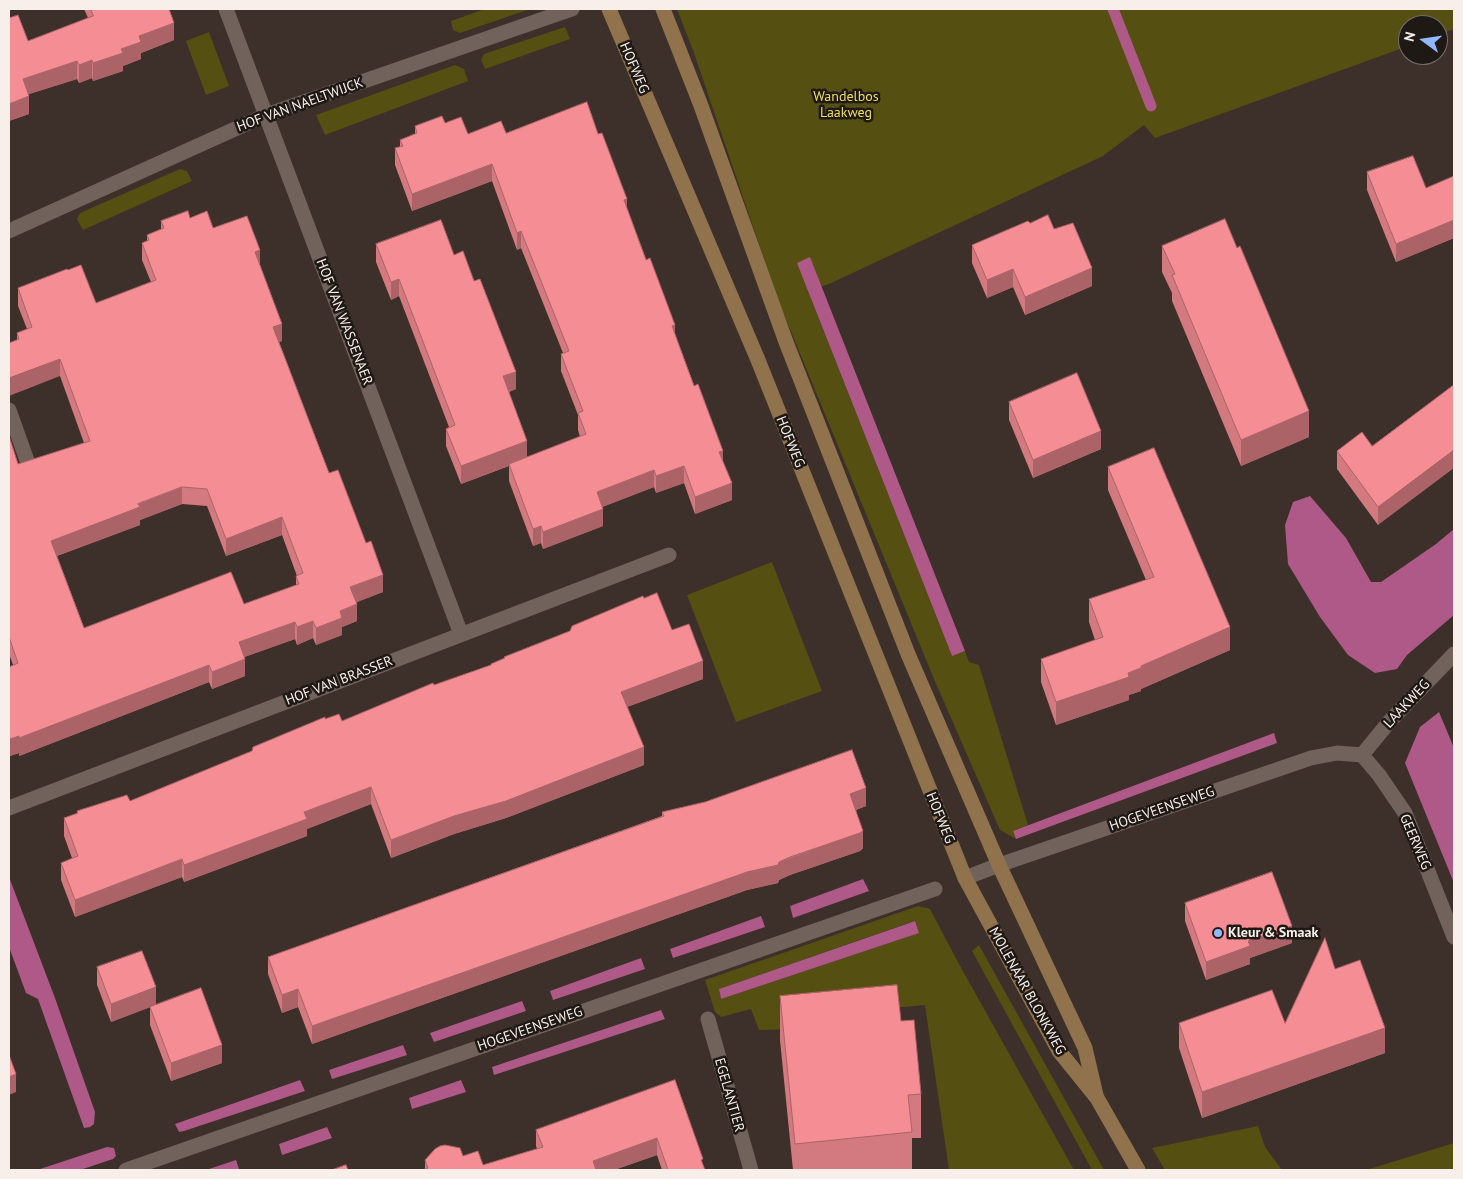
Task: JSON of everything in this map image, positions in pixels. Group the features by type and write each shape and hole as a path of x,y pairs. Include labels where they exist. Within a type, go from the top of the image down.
{"main road":[{"name":"HOFWEG","path":"609,9 758,360 964,878"},
{"path":"662,9 700,103 786,342 908,654 1000,865"},
{"name":"MOLENAAR BLONKWEG","path":"1000,865 1085,1048 1096,1098"},
{"name":"MOLENAAR BLONKWEG","path":"964,878 1059,1052 1096,1098 1138,1170"}],"street":[{"name":"HOF VAN WASSENAER","path":"226,9 461,634"},
{"name":"HOF VAN NAELTWIJCK","path":"9,231 266,115 572,9"},
{"path":"9,410 29,466"},
{"name":"HOF VAN BRASSER","path":"9,808 669,556"},
{"name":"LAAKWEG","path":"1362,755 1389,722 1454,654"},
{"name":"HOGEVEENSEWEG","path":"964,878 1311,758 1337,752 1362,755"},
{"name":"GEERWEG","path":"1362,755 1380,775 1405,813 1454,937"},
{"name":"HOGEVEENSEWEG","path":"126,1170 935,889"},
{"name":"EGELANTIER","path":"708,1019 751,1170"}],"green space":[{"path":"485,9 530,9 460,33 453,30 451,21"},
{"name":"Wandelbos Laakweg","path":"677,9 1454,9 1454,29 1448,31 1448,15 1398,15 1398,50 1155,138 1144,125 1103,156 829,284 798,294 808,291 952,656 965,651 969,662 979,665 1028,825 1013,831 1016,839 1000,830 934,679 778,300 694,53"},
{"path":"565,27 570,39 485,69 481,60 484,54"},
{"path":"209,32 229,86 206,95 186,41"},
{"path":"455,65 464,69 468,81 325,135 316,115"},
{"path":"180,169 187,171 192,181 83,230 77,219 80,213"},
{"path":"772,562 822,691 736,722 687,595"},
{"path":"918,906 930,909 1074,1170 949,1170 925,1005 803,1016 801,1029 759,1030 751,1009 721,1017 715,1012 705,980","holes":["914,921 918,933 721,999 719,989"]},
{"path":"979,945 1104,1170 1092,1170 972,951"},
{"path":"1258,1126 1265,1147 1282,1170 1165,1170 1152,1148"},
{"path":"1454,1143 1454,1170 1366,1170"}],"shaded area":[{"path":"810,257 965,651 952,656 797,263"},
{"path":"1310,496 1346,538 1371,582 1381,582 1436,544 1454,529 1454,615 1407,655 1397,669 1375,673 1348,655 1320,617 1288,564 1285,525 1293,502"},
{"path":"1439,712 1454,748 1454,883 1405,763 1420,727"},
{"path":"1274,733 1277,743 1016,839 1013,831"},
{"path":"9,877 55,998 95,1112 94,1124 90,1127 84,1128 38,999 26,993 9,947"},
{"path":"863,879 869,891 793,918 790,906"},
{"path":"761,916 765,927 673,958 670,949"},
{"path":"915,921 919,933 721,999 719,989"},
{"path":"641,958 645,969 553,1000 550,991"},
{"path":"522,1001 526,1011 434,1042 430,1033"},
{"path":"661,1010 665,1019 494,1075 492,1067"},
{"path":"403,1045 407,1055 332,1079 329,1070"},
{"path":"300,1080 305,1091 184,1131 179,1132 175,1124"},
{"path":"461,1080 466,1092 412,1109 409,1098"},
{"path":"327,1127 332,1138 282,1155 279,1144"},
{"path":"107,1147 114,1148 116,1156 113,1159 80,1170 37,1170"},
{"path":"236,1160 239,1169 206,1170"}],"building":[{"path":"91,9 169,9 174,23 139,36 141,42 121,49 123,53 93,63 92,60 79,65 77,61 23,79 29,96 9,104 9,18 18,15 28,41 93,16"},
{"path":"587,102 598,134 602,133 627,199 624,200 646,260 650,258 675,325 672,326 694,386 698,384 723,451 719,452 732,483 695,497 684,466 656,476 654,470 597,492 603,509 543,532 541,526 533,529 509,464 586,434 578,413 583,411 561,354 569,351 521,231 517,233 492,164 412,194 395,148 403,146 400,140 417,133 415,126 442,116 445,123 461,117 468,134 501,121 506,133"},
{"path":"1413,156 1426,188 1454,176 1454,220 1396,244 1367,172"},
{"path":"188,211 190,218 207,211 213,228 247,216 260,250 255,252 282,324 273,327 329,473 338,470 366,543 371,541 383,575 350,587 357,604 340,611 342,618 316,628 313,621 297,627 295,622 239,642 245,659 212,672 209,665 19,738 19,736 10,739 9,667 18,663 9,637 9,436 18,464 90,441 60,359 9,378 9,343 19,339 17,333 32,327 18,288 81,265 96,303 156,280 142,243 149,240 147,235 164,228 161,221","holes":["182,487 207,489 226,539 282,517 303,573 296,576 299,584 244,604 231,572 84,628 51,541 140,507 138,504"]},
{"path":"1048,215 1054,229 1073,223 1092,268 1025,297 1013,269 987,280 972,245 1028,221 1030,223"},
{"path":"1225,219 1237,248 1240,246 1309,411 1241,440 1172,275 1175,274 1162,246"},
{"path":"441,220 454,255 463,251 474,281 480,279 516,372 503,376 527,441 461,466 446,429 455,425 399,279 391,282 376,244"},
{"path":"1077,373 1101,431 1033,460 1009,402"},
{"path":"1454,385 1454,450 1378,507 1337,451 1362,432 1372,446"},
{"path":"1154,448 1230,627 1141,666 1141,668 1128,673 1129,677 1056,702 1041,659 1103,637 1089,599 1154,577 1108,467"},
{"path":"657,593 672,630 689,624 703,661 621,692 644,747 506,801 454,816 391,840 371,787 304,812 307,819 184,865 182,859 75,900 61,863 78,856 64,818 78,813 77,811 127,795 130,801 252,751 253,747 325,717 325,719 339,714 342,721 433,683 434,685 491,665 504,657 570,631 572,626 643,596 644,598"},
{"path":"852,750 866,788 850,794 863,831 860,833 790,857 779,862 778,865 747,872 312,1026 298,989 282,995 268,957 664,816 662,812 705,802"},
{"path":"1272,872 1292,926 1248,941 1250,946 1206,962 1185,903"},
{"path":"1325,938 1335,969 1360,960 1385,1028 1202,1092 1179,1023 1272,990 1285,1023"},
{"path":"142,951 156,987 111,1004 97,967"},
{"path":"897,985 901,1021 914,1020 921,1094 908,1095 912,1132 795,1144 780,996"},
{"path":"201,988 222,1045 171,1063 150,1007"},
{"path":"9,1055 16,1074 9,1077"},
{"path":"675,1080 703,1159 701,1160 705,1170 668,1170 657,1138 593,1161 596,1170 422,1170 428,1168 425,1160 435,1149 445,1145 460,1148 463,1156 478,1151 483,1165 543,1147 536,1130"},
{"path":"346,1165 348,1170 332,1170"}],"waterway":[{"path":"1113,9 1151,106"}],"place":[{"name":"Kleur & Smaak","path":"1218,933"}]}
